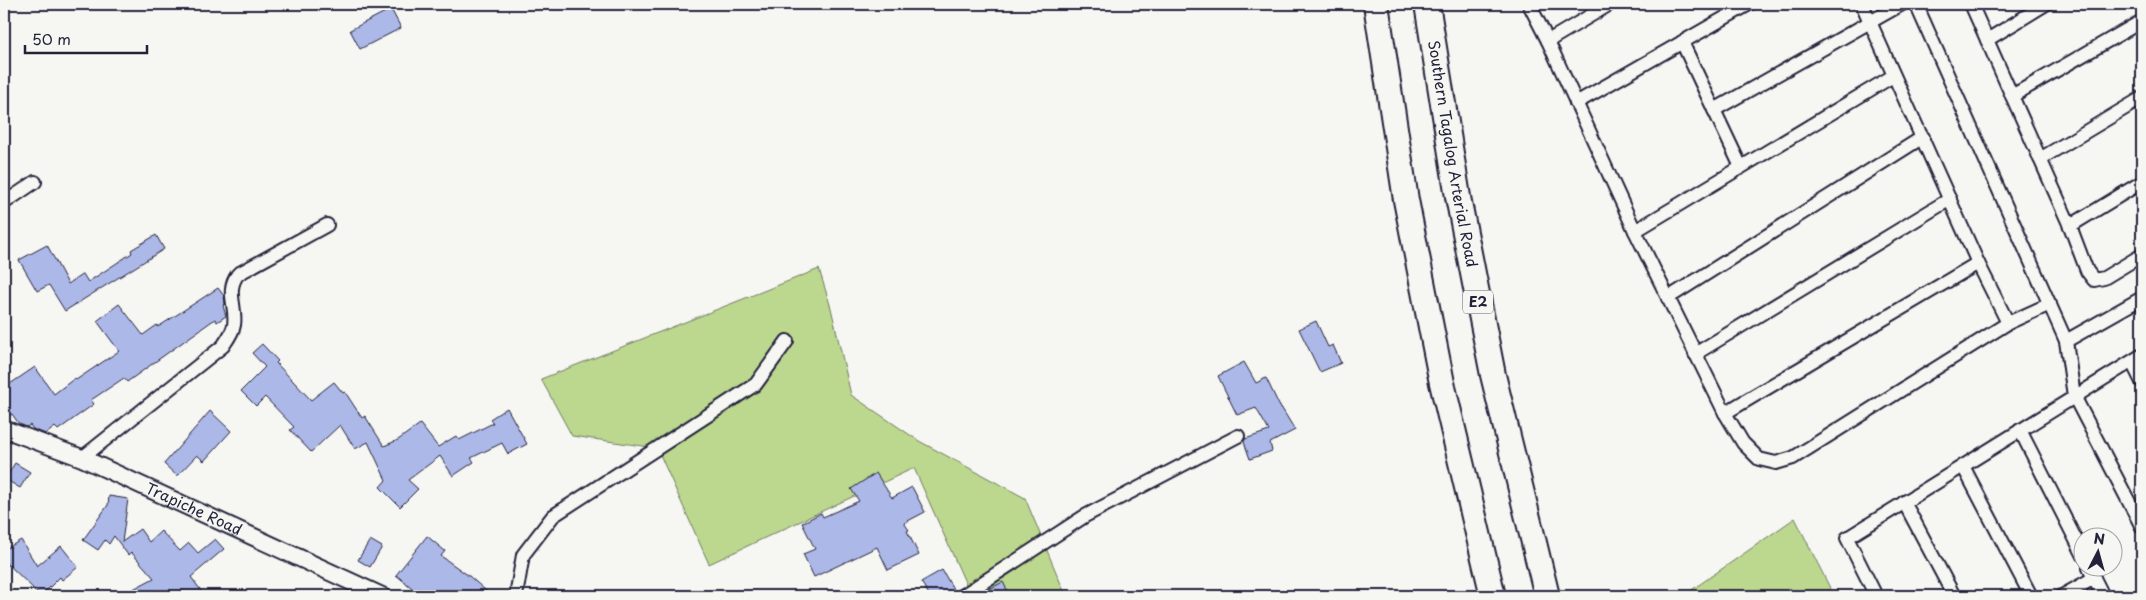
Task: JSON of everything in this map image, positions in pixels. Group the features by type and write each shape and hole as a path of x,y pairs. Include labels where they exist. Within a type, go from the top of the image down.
{"highway":[{"path":"1376,4 1406,200 1442,383 1493,596"},
{"name":"Southern Tagalog Arterial Road","path":"1427,4 1458,197 1493,375 1548,596"}],"street":[{"path":"1529,4 1548,40 1635,231 1725,413 1743,443 1759,459 1776,463 1793,458 2008,323 2050,304"},
{"path":"1548,40 1610,4"},
{"path":"1576,103 1749,4"},
{"path":"1862,4 1892,76 1923,137 1978,263 2008,323"},
{"path":"1714,110 1902,4"},
{"path":"1916,4 2066,341 2074,396 2142,527"},
{"path":"1971,4 2070,226 2087,271 2094,280 2104,278 2142,254"},
{"path":"1987,40 2046,4"},
{"path":"2012,96 2142,21"},
{"path":"1682,42 1741,167"},
{"path":"1635,231 1892,76"},
{"path":"2040,159 2142,98"},
{"path":"1668,298 1923,137"},
{"path":"4,204 35,182"},
{"path":"2070,226 2142,182"},
{"path":"1696,354 1950,200"},
{"path":"82,458 223,346 234,327 235,310 230,292 232,282 238,274 328,225"},
{"path":"1725,413 1978,263"},
{"path":"2066,341 2142,298"},
{"path":"516,596 523,555 553,516 756,384 787,342"},
{"path":"1876,596 1847,538 2137,358 2142,382"},
{"name":"Trapiche Road","path":"4,429 82,458 382,596"},
{"path":"2020,430 2074,536"},
{"path":"962,596 1085,516 1238,436"},
{"path":"1963,466 2031,596"},
{"path":"1904,502 1954,596"},
{"path":"2062,596 2084,578"},
{"path":"2095,578 2103,596"}],"green space":[{"path":"819,269 831,308 851,395 919,441 1025,498 1066,596 957,596 969,591 914,468 709,564 657,448 572,436 541,379"},
{"path":"1795,518 1834,596 1683,596"}],"building":[{"path":"391,9 401,28 360,49 350,30"},
{"path":"156,235 164,249 65,311 49,285 37,291 19,260 47,245 68,284 83,274 88,282 132,253 131,250"},
{"path":"218,288 224,296 225,304 223,306 226,316 217,322 215,319 127,382 124,378 91,400 94,404 58,430 55,427 46,434 33,429 30,425 27,427 19,424 12,414 9,416 4,409 4,388 35,367 54,394 75,378 76,380 119,351 97,321 119,304 143,335"},
{"path":"1316,321 1328,347 1333,345 1341,363 1320,372 1299,329"},
{"path":"262,344 278,361 276,363 311,400 334,382 343,393 345,392 362,418 365,416 384,446 398,440 420,424 438,447 456,436 459,440 493,423 490,419 507,408 527,444 508,454 502,443 471,458 474,462 453,476 440,456 408,480 418,489 400,507 380,487 386,480 368,442 355,449 340,425 311,452 290,430 294,427 265,397 256,406 241,391 265,367 252,353"},
{"path":"1244,362 1256,383 1266,378 1280,407 1295,430 1270,443 1272,451 1250,459 1244,442 1245,439 1269,431 1256,408 1237,415 1218,376"},
{"path":"210,411 231,431 204,461 197,455 177,476 164,464"},
{"path":"15,463 30,472 20,488 5,479"},
{"path":"876,473 892,498 912,487 925,512 904,523 909,530 907,531 919,555 888,570 877,547 814,577 803,554 815,549 802,523 821,513 823,517 859,501 851,489"},
{"path":"109,496 128,499 122,542 140,529 149,542 161,531 180,551 189,543 198,553 215,539 224,549 191,577 205,596 120,596 154,578 131,552 128,555 114,536 109,544 105,540 98,550 83,540 108,505"},
{"path":"427,536 445,551 441,556 469,576 492,596 422,596 396,575"},
{"path":"21,540 37,566 61,546 78,567 62,580 60,577 41,596 8,566 4,559 4,550"},
{"path":"370,540 382,547 370,567 358,560"},
{"path":"942,570 955,592 954,596 930,596 921,582"},
{"path":"1003,582 1010,596 977,596 985,591"}]}
